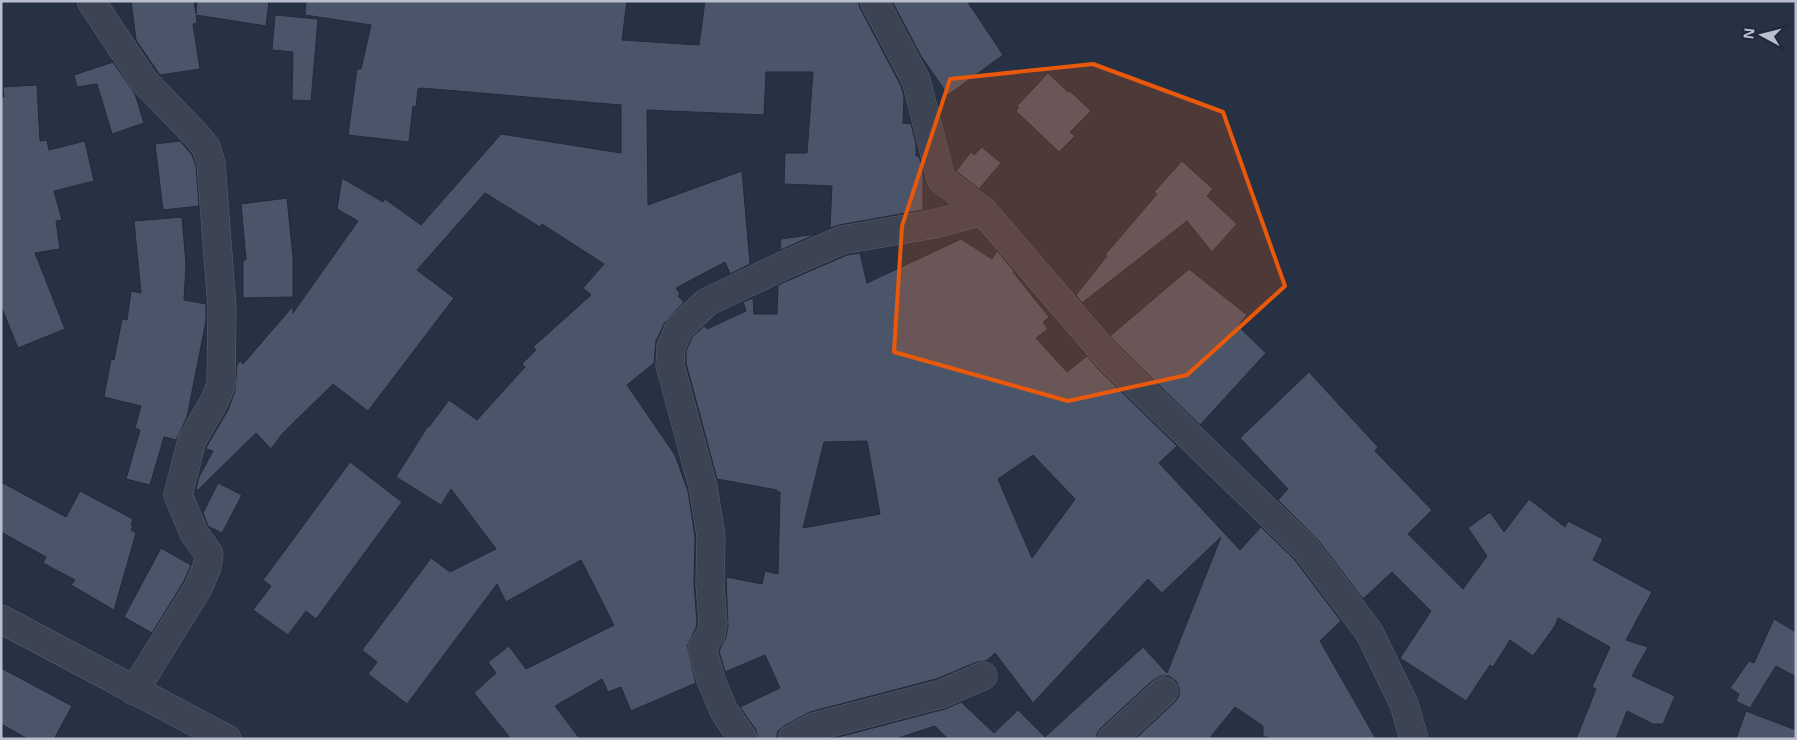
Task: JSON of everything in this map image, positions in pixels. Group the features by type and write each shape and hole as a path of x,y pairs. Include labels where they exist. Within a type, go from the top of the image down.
{"street":[{"path":"91,1 144,81 206,147 211,163 222,308 221,385 214,402 192,440 178,495 194,533 209,554 208,567 198,588 134,690"},
{"path":"874,1 916,80 941,179 983,211 1110,360 1306,549 1369,632 1404,704 1414,739"},
{"path":"743,739 724,711 711,680 702,648 711,634 713,623 710,584 711,536 703,487 670,365 671,347 679,328 707,302 842,240 934,224 983,211"},
{"path":"1,619 227,739"},
{"path":"792,739 814,728 940,694 983,676"},
{"path":"1112,739 1164,691"}],"highlighted area":[{"path":"1093,64 1223,112 1285,286 1187,375 1068,401 894,352 902,226 950,79"}],"building":[{"path":"131,1 194,1 196,14 197,1 269,1 266,26 196,15 197,23 193,24 200,69 160,75 136,40"},
{"path":"306,1 627,1 622,40 699,45 705,1 858,1 901,86 904,97 903,123 911,124 916,144 916,156 919,156 923,171 923,210 830,228 832,186 784,184 785,153 807,153 813,72 766,72 764,115 647,110 648,205 742,171 750,264 730,274 725,262 676,288 680,294 678,296 684,302 665,322 656,341 654,363 627,385 675,455 688,491 695,537 694,584 697,622 687,646 696,683 631,711 621,687 608,692 602,679 555,706 580,739 511,739 474,693 496,673 488,662 509,646 526,669 614,625 581,560 506,602 497,584 407,704 368,674 377,662 362,650 431,558 450,572 496,549 451,489 441,505 396,477 428,426 449,400 477,420 525,367 522,364 536,350 533,347 591,295 583,288 604,264 542,224 540,227 485,193 417,270 454,298 368,411 333,384 282,434 271,449 256,433 198,490 196,489 199,477 213,451 206,449 207,446 228,410 235,391 237,365 240,361 243,364 293,306 293,313 358,221 337,209 342,178 383,202 385,199 421,225 501,134 621,153 621,105 421,88 418,89 416,107 413,106 409,142 348,135 357,69 361,69 371,25 305,15"},
{"path":"892,1 967,1 1003,55 948,95 921,56"},
{"path":"275,15 318,19 311,101 292,100 293,52 272,50"},
{"path":"113,62 135,94 144,123 112,134 97,84 77,87 74,75"},
{"path":"1048,73 1091,111 1070,132 1075,136 1059,152 1016,111 1019,108 1017,106"},
{"path":"37,85 40,141 47,140 49,150 85,141 94,181 54,191 62,220 56,221 60,249 35,253 65,329 18,348 1,306 1,97 4,97 3,87"},
{"path":"180,141 192,155 196,166 199,206 163,210 155,144"},
{"path":"982,147 1001,163 979,189 956,171 971,152 974,155"},
{"path":"1182,161 1213,189 1207,196 1237,224 1212,252 1187,221 1082,303 1076,295 1107,256 1105,255 1157,194 1154,192"},
{"path":"287,198 293,257 293,297 243,298 243,260 246,260 241,204"},
{"path":"182,217 186,264 184,300 206,304 206,321 187,417 176,440 164,437 150,485 126,479 140,430 135,428 141,406 104,397 111,359 114,360 122,319 127,320 131,291 141,293 134,221"},
{"path":"816,234 783,249 780,250 781,239"},
{"path":"961,239 992,259 997,251 1049,317 1043,322 1048,329 1036,338 1067,372 1087,356 1177,446 1159,463 1240,550 1261,527 1294,559 1341,621 1320,641 1376,739 1268,739 1268,737 1263,737 1263,726 1235,707 1209,739 1135,739 1179,696 1179,688 1176,681 1169,676 1161,676 1153,680 1101,728 1097,734 1097,739 948,739 935,726 895,739 831,739 945,709 961,702 994,733 1018,710 1045,737 1143,647 1167,673 1221,537 1162,593 1148,579 1033,703 995,653 986,661 977,662 936,679 810,712 784,726 778,731 776,739 758,739 756,730 740,707 780,688 765,655 725,672 719,651 726,637 728,626 726,577 762,584 765,571 778,574 780,492 717,479 686,363 686,351 692,337 704,326 707,329 746,311 743,302 753,298 754,314 777,314 778,285 847,255 860,253 867,283","holes":["867,441 880,514 803,528 824,442","1033,455 1075,499 1032,558 998,479"]},
{"path":"1189,269 1247,315 1238,326 1266,353 1200,425 1110,336"},
{"path":"1309,372 1378,447 1375,451 1432,510 1408,534 1463,589 1487,556 1468,528 1490,512 1504,532 1529,499 1565,527 1568,521 1603,539 1593,560 1652,592 1626,640 1648,647 1632,676 1675,696 1663,724 1653,724 1627,711 1616,739 1576,739 1596,689 1592,687 1610,647 1558,618 1555,626 1533,656 1510,640 1493,667 1490,665 1466,701 1400,658 1431,611 1392,572 1363,599 1318,540 1278,500 1288,489 1240,438"},
{"path":"350,462 402,502 316,619 306,611 288,635 253,610 271,586 263,580"},
{"path":"1,482 66,517 80,491 133,519 131,530 136,533 114,610 71,585 75,580 43,563 46,557 1,532"},
{"path":"218,483 242,495 222,533 208,526 203,513"},
{"path":"161,548 191,565 184,581 152,633 124,617"},
{"path":"1774,619 1796,632 1796,677 1776,666 1750,708 1736,701 1739,694 1730,688 1749,661 1754,663"},
{"path":"1,668 72,706 54,739 28,739 1,724"},
{"path":"1746,711 1796,730 1796,739 1736,739"}]}
